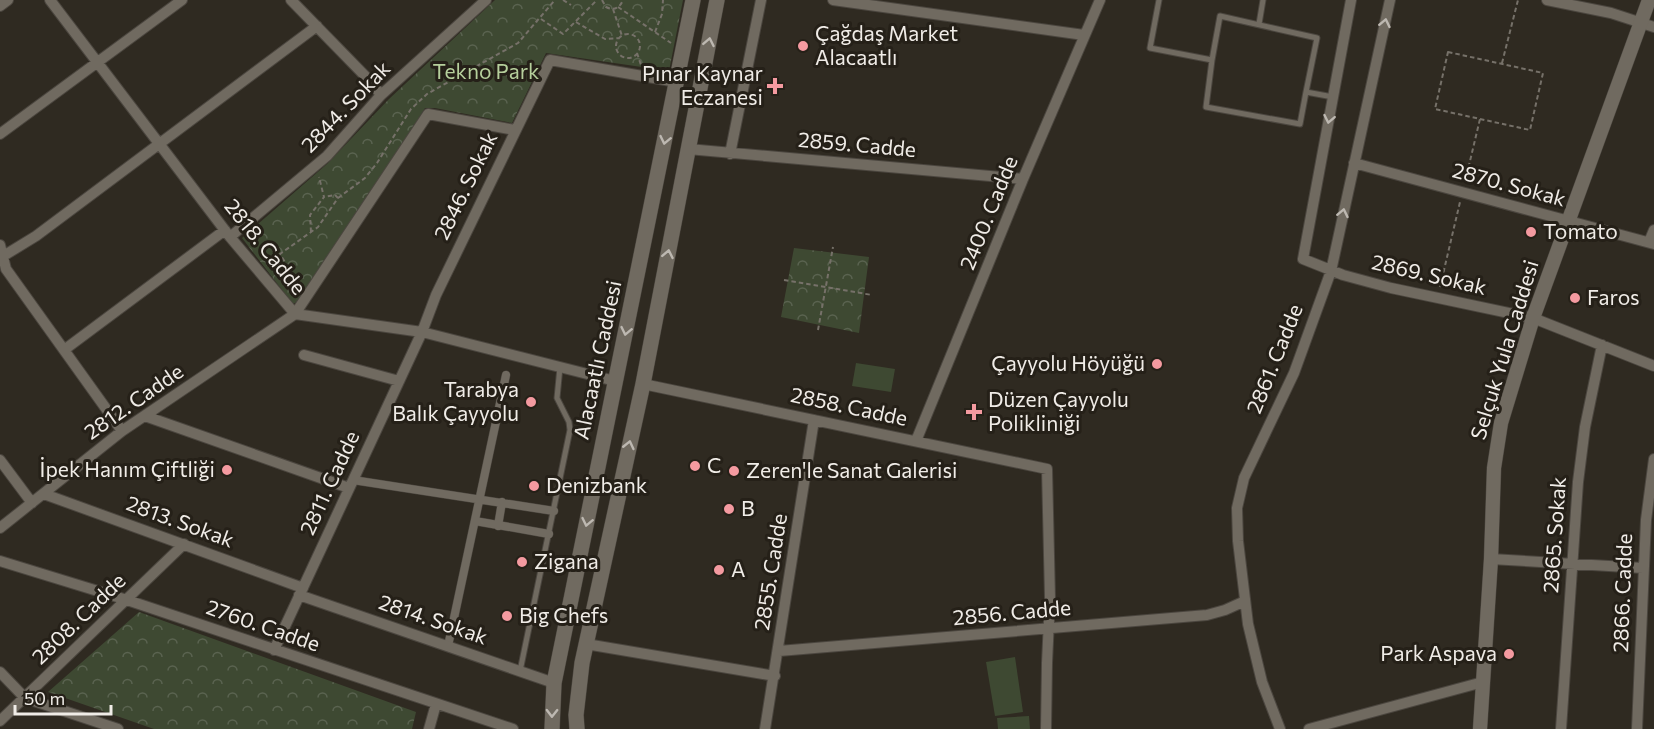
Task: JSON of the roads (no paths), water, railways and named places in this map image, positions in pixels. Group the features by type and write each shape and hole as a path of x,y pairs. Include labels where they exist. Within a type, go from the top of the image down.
{"main road":[{"name":"Alacaatlı Caddesi","path":"552,729 554,683 693,0"},
{"path":"577,729 576,715 586,644 643,384 717,0"}],"street":[{"path":"0,6 8,0"},
{"name":"2818. Cadde","path":"50,0 227,234 295,314 422,332 615,381"},
{"path":"0,134 182,0"},
{"path":"291,0 381,95"},
{"name":"2844. Sokak","path":"64,350 227,234 316,166 381,95 486,0"},
{"path":"730,154 761,0"},
{"path":"832,0 1084,35"},
{"name":"2400. Cadde","path":"916,441 1023,179 1100,0"},
{"path":"1333,97 1351,0"},
{"name":"2861. Cadde","path":"1280,729 1262,682 1248,624 1238,541 1237,508 1244,478 1294,373 1331,271 1390,0"},
{"path":"1546,0 1611,13 1654,27"},
{"name":"Selçuk Yula Caddesi","path":"1480,729 1496,445 1501,423 1533,318 1648,0"},
{"path":"1,257 36,236 317,26"},
{"name":"2846. Sokak","path":"422,332 436,295 549,60 677,82"},
{"name":"2869. Sokak","path":"1333,97 1303,259 1331,271 1391,288 1533,318 1654,366"},
{"path":"295,314 428,114 515,130"},
{"name":"2859. Cadde","path":"688,149 1023,179"},
{"name":"2870. Sokak","path":"1354,163 1652,243"},
{"path":"1652,243 1654,230"},
{"path":"0,245 1,257 6,269 122,431"},
{"name":"2812. Cadde","path":"0,528 122,431 295,314"},
{"name":"2811. Cadde","path":"274,650 422,332"},
{"name":"2865. Sokak","path":"1561,729 1578,482 1585,426 1602,345"},
{"path":"304,355 399,381"},
{"path":"448,646 506,375"},
{"name":"2858. Cadde","path":"643,384 1047,469 1050,582 1048,629"},
{"path":"145,416 351,484 480,499 554,511"},
{"name":"2855. Cadde","path":"765,729 814,420"},
{"name":"2866. Cadde","path":"1637,729 1643,568 1648,495 1654,459"},
{"path":"0,460 32,503"},
{"name":"2813. Sokak","path":"44,494 184,544 301,591"},
{"path":"498,526 502,502"},
{"path":"475,521 549,534"},
{"name":"2808. Cadde","path":"0,721 184,544"},
{"path":"1491,559 1573,562 1643,568"},
{"name":"2760. Cadde","path":"0,561 128,600 513,729"},
{"name":"2814. Sokak","path":"301,591 554,683"},
{"name":"2856. Cadde","path":"779,651 1207,615 1245,601"},
{"path":"1046,729 1048,629"},
{"path":"586,644 775,676"},
{"path":"0,672 25,698 118,729"},
{"path":"1309,729 1484,682"},
{"path":"429,729 436,704"}],"lane":[{"path":"1159,0 1150,48 1212,60"},
{"path":"1259,24 1263,0"},
{"path":"1220,15 1259,24 1317,38 1300,124 1206,107 1220,15"},
{"path":"1306,92 1333,97"},
{"path":"520,671 570,430 569,422 557,398 560,367"}],"place":[{"name":"Çağdaş Market Alacaatlı","path":"803,46"},
{"name":"Pınar Kaynar Eczanesi","path":"775,86"},
{"name":"Tomato","path":"1531,232"},
{"name":"Faros","path":"1575,298"},
{"name":"Çayyolu Höyüğü","path":"1157,364"},
{"name":"Tarabya Balık Çayyolu","path":"531,402"},
{"name":"Düzen Çayyolu Polikliniği","path":"974,412"},
{"name":"C","path":"695,466"},
{"name":"İpek Hanım Çiftliği","path":"227,470"},
{"name":"Zeren'le Sanat Galerisi","path":"734,471"},
{"name":"Denizbank","path":"534,486"},
{"name":"B","path":"729,509"},
{"name":"Zigana","path":"522,562"},
{"name":"A","path":"719,570"},
{"name":"Big Chefs","path":"507,616"},
{"name":"Park Aspava","path":"1509,654"}],"park label":[{"name":"Tekno Park","path":"486,72"}]}
